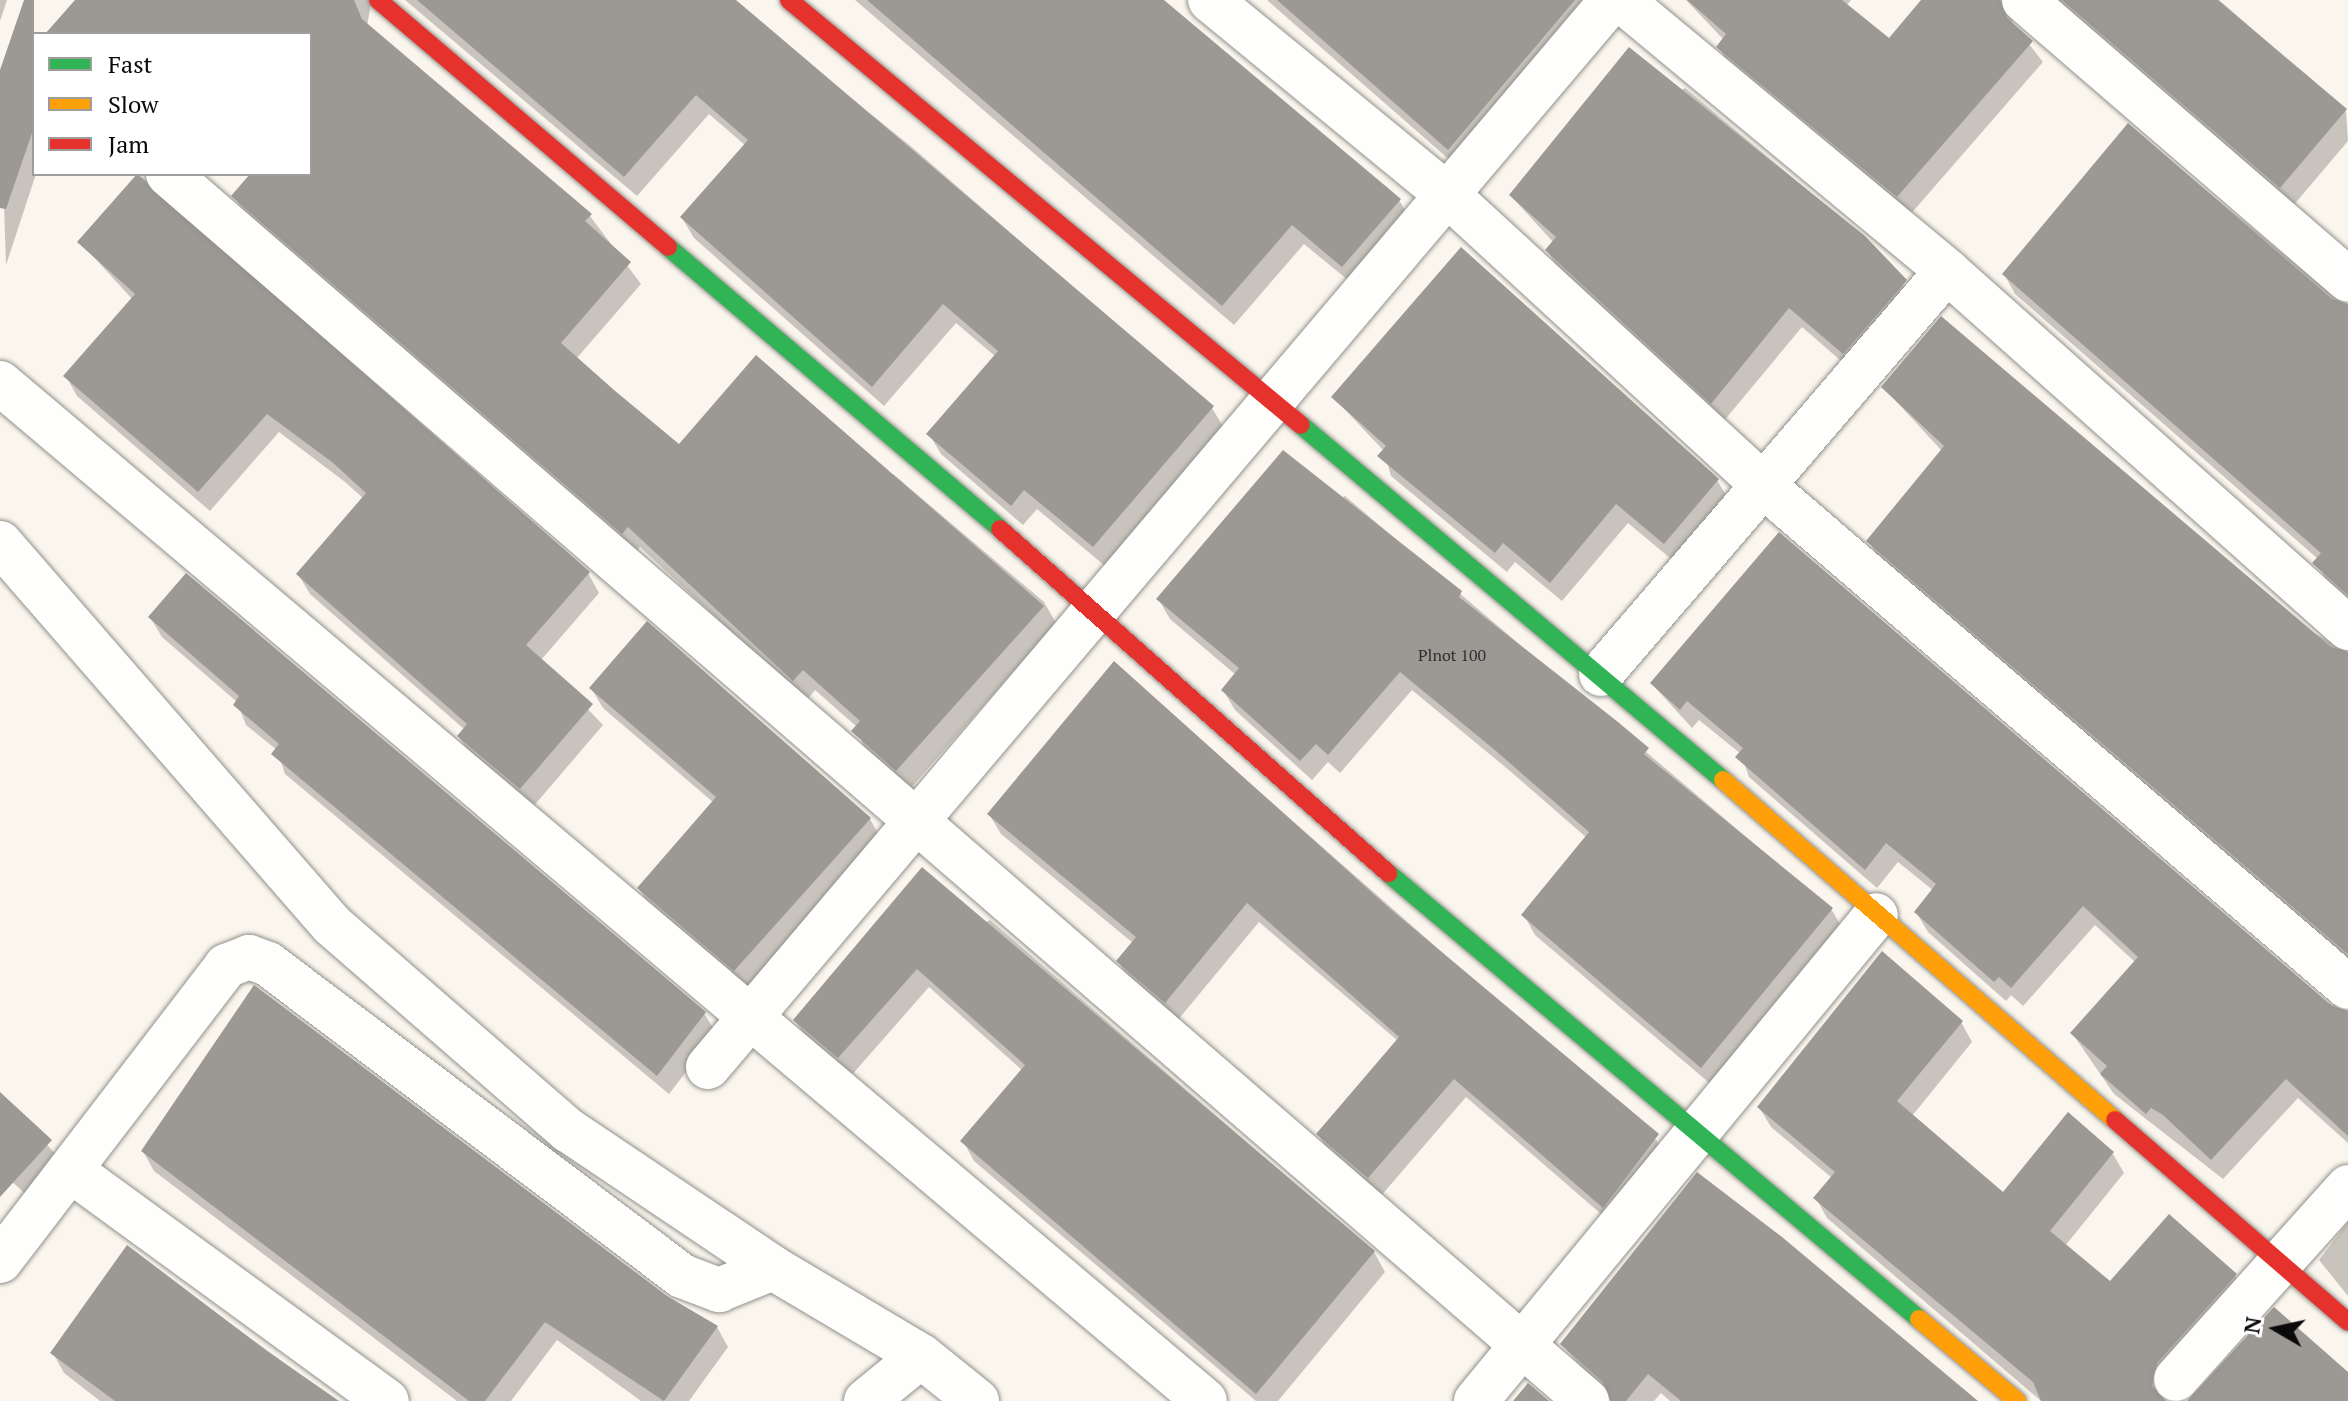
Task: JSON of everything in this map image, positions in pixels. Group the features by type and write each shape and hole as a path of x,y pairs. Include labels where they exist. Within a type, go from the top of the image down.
{"street":[{"path":"378,0 1095,610 1404,888 2017,1401"},
{"path":"789,0 1601,674 1876,915 2282,1258 2348,1322"},
{"path":"1210,0 1449,196 1765,487 2348,987"},
{"path":"708,1067 746,1018 1095,610 1275,406 1612,0"},
{"path":"1621,0 1947,271 2348,628"},
{"path":"2024,0 2348,280"},
{"path":"170,176 918,818 1587,1401"},
{"path":"1601,674 1765,487 1947,271"},
{"path":"0,383 746,1018 1205,1401"},
{"path":"0,543 332,925 568,1130 773,1268 921,1356 977,1401"},
{"path":"1476,1401 1876,915"},
{"path":"3,1251 70,1170 226,966 249,957 268,964 682,1276 719,1290 773,1268"},
{"path":"70,1170 387,1401"},
{"path":"2176,1379 2348,1187"},
{"path":"866,1401 921,1356"}],"building":[{"path":"24,0 34,0 32,133 6,209 0,208 0,70"},
{"path":"75,0 354,0 362,19 592,214 585,221 631,262 561,343 614,390 679,444 756,355 1044,606 896,771 851,731 860,721 803,670 793,681 628,527 622,534 231,196 248,176 312,176 312,32 47,32"},
{"path":"417,0 736,0 1214,406 1093,547 1024,490 1011,506 926,434 998,351 943,304 872,387 680,217 748,140 696,95 624,177"},
{"path":"867,0 1164,0 1401,199 1342,267 1292,225 1222,306"},
{"path":"1277,0 1575,0 1448,150"},
{"path":"1687,0 1842,0 1889,38 1921,0 2000,0 2007,18 2033,41 1897,197 1716,47 1726,34"},
{"path":"2062,0 2218,0 2347,109 2280,188"},
{"path":"1629,47 1865,236 1907,280 1843,354 1789,308 1711,404 1545,250 1556,237 1509,195"},
{"path":"2128,123 2332,299 2348,304 2348,595 2312,563 2321,553 2002,274"},
{"path":"135,176 139,176 590,572 526,645 593,704 520,789 457,736 467,724 296,574 366,493 332,462 267,414 198,492 63,376 135,294 77,242"},
{"path":"1461,247 1719,479 1664,544 1616,504 1550,583 1503,543 1495,553 1377,456 1386,446 1331,397"},
{"path":"1941,316 2331,647 2348,652 2348,954 1866,541 1944,446 1881,387"},
{"path":"1283,450 1462,591 1459,597 1618,722 1649,748 1644,754 1833,908 1701,1068 1521,915 1589,832 1496,751 1400,672 1328,755 1316,744 1300,761 1221,690 1239,668 1156,599"},
{"path":"1779,532 2332,1006 2348,1011 2348,1136 2286,1079 2211,1160 2163,1115 2151,1108 2146,1114 2100,1074 2107,1066 2070,1033 2138,957 2083,906 2011,988 1999,977 1994,982 1914,912 1936,884 1886,843 1865,870 1735,757 1743,748 1687,701 1680,710 1650,683"},
{"path":"186,573 706,1012 657,1076 271,754 279,744 233,705 239,696 148,617"},
{"path":"647,621 871,818 734,971 637,888 716,797 589,688"},
{"path":"1114,661 1388,907 1659,1134 1603,1208 1454,1079 1368,1178 1316,1134 1399,1037 1247,903 1165,1003 1116,961 1136,937 987,814"},
{"path":"922,867 1375,1251 1256,1394 960,1141 1025,1065 917,969 838,1058 793,1020"},
{"path":"1882,951 1963,1021 1897,1101 2003,1192 2068,1112 2114,1152 2050,1231 2110,1281 2169,1214 2237,1274 2157,1363 2152,1386 2166,1401 2041,1401 2033,1382 1813,1198 1835,1172 1757,1107"},
{"path":"254,985 667,1296 718,1326 664,1401 545,1322 485,1401 469,1401 141,1151"},
{"path":"0,1092 52,1140 0,1197"},
{"path":"1697,1172 1782,1237 1978,1401 1681,1401 1648,1374 1626,1401 1611,1401 1603,1382 1560,1344"},
{"path":"127,1245 267,1351 339,1401 115,1401 50,1353"},
{"path":"2274,1307 2348,1372 2348,1401 2187,1401"},
{"path":"1528,1383 1549,1401 1513,1401"}],"traffic: fast":[{"path":"668,247 1000,529"},
{"path":"1301,425 1723,780"},
{"path":"1388,873 1919,1319"}],"traffic: slow":[{"path":"1723,780 2115,1120"},
{"path":"1919,1319 2017,1401"}],"traffic: jam":[{"path":"378,0 668,247"},
{"path":"789,0 1301,425"},
{"path":"1000,529 1388,873"},
{"path":"2115,1120 2348,1322"}]}
